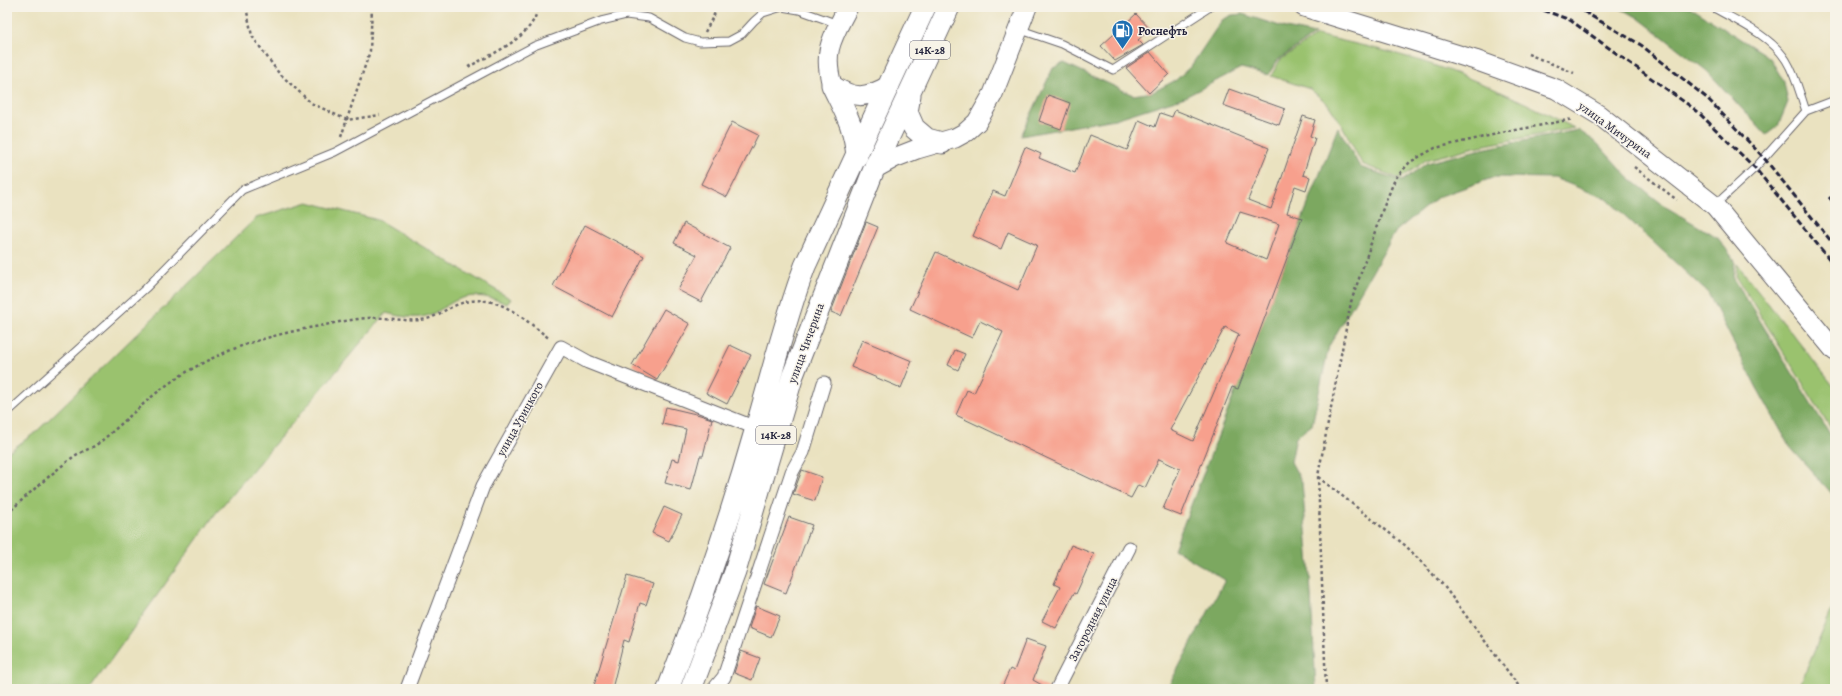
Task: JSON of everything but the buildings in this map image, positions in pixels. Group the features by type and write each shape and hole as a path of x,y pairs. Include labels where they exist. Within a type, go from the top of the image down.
{"main road":[{"path":"848,7 831,41 827,55 828,70 832,85 851,124 855,137 857,156"},
{"name":"улица Чичерина","path":"668,689 693,624 756,428 792,302 805,266 925,7"},
{"name":"улица Чичерина","path":"691,689 735,572 793,375 874,169 950,7"},
{"path":"874,169 894,158 917,149 955,138 966,132 977,122 993,94 1027,7"},
{"name":"улица Мичурина","path":"1304,7 1342,20 1476,60 1541,83 1556,89 1599,115 1715,206 1835,350"},
{"path":"832,85 844,92 858,96 873,95 888,86"},
{"path":"910,93 907,112 914,128 927,139 942,143"}],"street":[{"path":"561,347 588,362 756,428"},
{"name":"улица Урицкого","path":"407,689 483,486 561,347"},
{"path":"714,689 724,677 792,472 803,452 824,383"},
{"name":"Загородняя улица","path":"1058,689 1129,548"}],"lane":[{"path":"7,413 146,288 242,190 336,152 534,46 601,21 626,15 649,18 685,38 700,42 729,41 742,34 764,13 782,7 799,10 840,24"},
{"path":"1018,29 1062,44 1113,70 1210,7"},
{"path":"1712,7 1770,41 1786,60 1796,81 1806,112"},
{"path":"1715,206 1755,168 1806,112 1835,100"}],"path":[{"path":"246,7 252,36 278,72 311,103 346,120 387,114"},
{"path":"336,152 370,51 372,7"},
{"path":"466,68 519,38 536,16 538,7"},
{"path":"700,42 718,7"},
{"path":"1528,54 1574,73"},
{"path":"1326,689 1318,476 1351,302 1382,211 1395,179 1410,162 1435,148 1506,132 1599,115"},
{"name":"улица Мичурина","path":"1634,167 1677,200"},
{"path":"7,514 44,479 75,456 98,444 173,381 207,360 242,344 304,329 368,318 401,321 423,320 441,314 454,306 471,300 489,300 506,306 561,347"},
{"path":"1318,476 1406,546 1443,585 1520,689"}],"green space":[{"path":"1617,7 1690,7 1770,58 1784,82 1788,102 1778,126 1766,135 1707,71 1637,17"},
{"path":"1242,14 1286,28 1315,34 1278,60 1268,75 1241,68 1185,97 1115,119 1021,136 1053,68 1064,63 1133,95 1153,92 1176,80 1191,66 1222,20 1232,15"},
{"path":"1317,35 1366,46 1431,64 1512,97 1574,128 1475,147 1426,160 1400,179 1362,164 1342,125 1328,104 1310,89 1271,76 1280,60"},
{"path":"1338,127 1360,167 1402,181 1427,163 1477,150 1578,130 1596,142 1628,177 1666,207 1718,238 1735,261 1733,277 1835,442 1835,497 1790,447 1757,388 1708,293 1607,199 1554,178 1495,177 1438,197 1396,231 1329,346 1312,425 1296,437 1291,462 1302,482 1310,577 1316,689 1167,689 1225,580 1174,549"},
{"path":"308,202 378,220 511,299 507,304 486,297 465,297 432,314 420,317 386,313 216,513 90,689 7,689 7,453 36,432 256,218"},
{"path":"1737,264 1835,388 1835,435 1736,276"},
{"path":"1835,602 1835,689 1798,689 1800,685"}],"railway":[{"path":"1535,7 1570,20 1697,111 1755,168 1835,266"},
{"path":"1576,7 1641,45 1708,99 1764,158 1835,246"},
{"path":"1829,197 1835,204"}],"place":[{"name":"Роснефть","path":"1123,50"}]}
